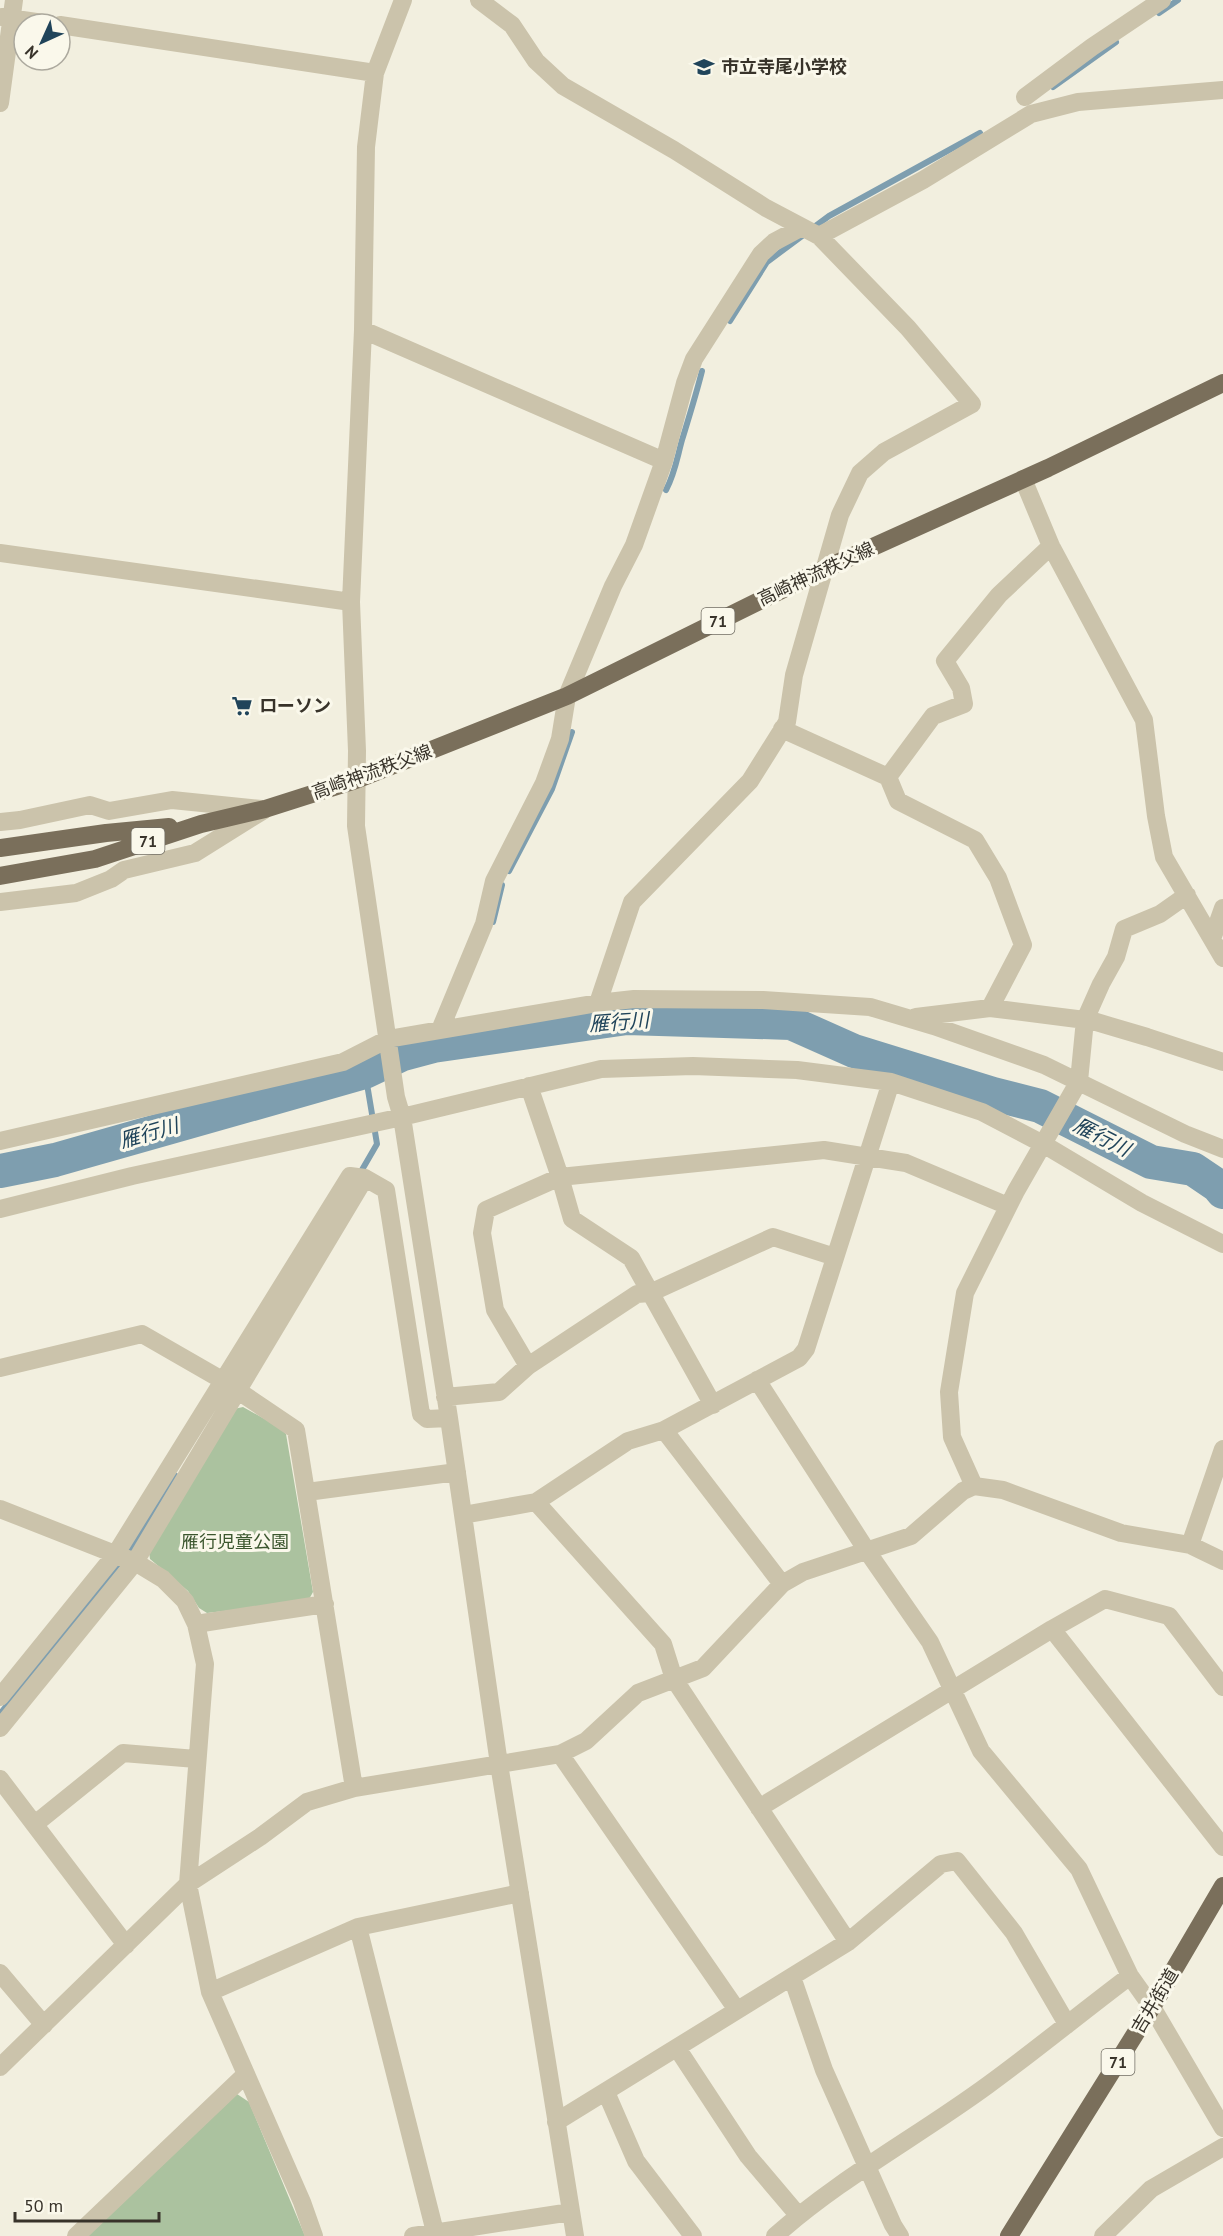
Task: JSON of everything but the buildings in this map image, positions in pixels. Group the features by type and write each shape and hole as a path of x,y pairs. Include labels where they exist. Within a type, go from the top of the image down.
{"main road":[{"name":"高崎神流秩父線","path":"0,876 95,859 201,824 265,810 356,780 567,696 824,569 1023,479 1223,383"},
{"name":"高崎神流秩父線","path":"0,848 106,832 201,824"},
{"name":"吉井街道","path":"1009,2236 1152,2007 1223,1887"}],"street":[{"path":"403,0 375,73 366,147 363,330 351,602 356,826 396,1097 402,1117 449,1418 499,1764 574,2236"},
{"path":"480,0 512,24 537,61 563,86 674,150 766,208 819,236 908,328 972,404 884,452 860,472 840,515 824,569 794,675 787,722 750,781 632,902 598,1003"},
{"path":"1025,97 1092,47 1162,0"},
{"path":"0,103 9,12"},
{"path":"72,28 375,73"},
{"path":"819,236 932,175 1031,114 1078,102 1223,90"},
{"path":"440,1030 484,924 494,881 544,783 560,739 567,696 613,586 634,545 664,461 685,383 694,359 761,254 774,242 802,227"},
{"path":"363,330 664,461"},
{"path":"1023,479 1051,546 1144,720 1156,816 1164,857 1223,958"},
{"path":"888,777 933,716 964,704 961,688 945,661 999,595 1051,546"},
{"path":"0,553 351,602"},
{"path":"782,729 888,777 898,801 975,840 998,878 1023,945 990,1008"},
{"path":"0,822 90,805 109,811 172,800 265,810"},
{"path":"0,902 76,892 111,879 124,870 195,853 265,810"},
{"path":"974,1486 952,1437 949,1392 965,1293 1008,1206 1079,1080 1085,1020 1116,957 1124,929 1160,914 1187,896"},
{"path":"1212,939 1223,908"},
{"path":"0,1141 344,1062 388,1039 598,1003 634,999 764,1000 870,1007 1044,1065 1079,1080 1185,1134 1223,1149"},
{"path":"908,1018 990,1008 1085,1020 1147,1036 1223,1062"},
{"path":"0,1209 132,1176 402,1117 601,1069 693,1066 796,1070 891,1082 982,1112 1043,1144 1142,1203 1223,1244"},
{"path":"463,1515 536,1502 628,1441 664,1430 799,1358 806,1349 891,1082"},
{"path":"529,1086 572,1220 631,1258 713,1405"},
{"path":"528,1366 495,1310 482,1233 486,1210 560,1177 824,1150 906,1163 1008,1206"},
{"path":"0,1697 115,1555 350,1176 365,1178 386,1190 421,1414 427,1419 449,1418"},
{"path":"0,1728 135,1562 365,1178"},
{"path":"445,1397 499,1392 528,1366 636,1294 650,1293 773,1237 835,1257"},
{"path":"0,1368 142,1334 222,1380 296,1430 354,1788"},
{"path":"757,1380 867,1551 930,1642 981,1751 1079,1869 1130,1977 1152,2007 1223,2128"},
{"path":"664,1430 782,1584"},
{"path":"1190,1545 1223,1449"},
{"path":"307,1492 457,1472"},
{"path":"0,2067 188,1884 260,1837 308,1802 354,1788 560,1754 586,1741 638,1693 702,1668 782,1584 802,1572 910,1536 963,1491 974,1486 1003,1490 1120,1533 1190,1545 1223,1561"},
{"path":"536,1502 663,1644 674,1680 848,1942"},
{"path":"0,1509 135,1562 163,1579 184,1601 196,1624 205,1664 188,1884 210,1992 302,2202 314,2236"},
{"path":"759,1808 1105,1599 1168,1616 1223,1687"},
{"path":"196,1624 325,1604"},
{"path":"1052,1629 1223,1847"},
{"path":"0,1669 35,1684"},
{"path":"35,1824 123,1753 196,1759"},
{"path":"560,1754 738,2010"},
{"path":"0,1779 126,1945"},
{"path":"556,2122 848,1942 941,1864 957,1861 1014,1933 1067,2024"},
{"path":"210,1992 358,1927 520,1893"},
{"path":"358,1927 435,2234"},
{"path":"0,1973 44,2025"},
{"path":"792,1977 824,2070 900,2236"},
{"path":"775,2236 798,2216 866,2166 988,2086 1130,1977"},
{"path":"677,2048 748,2156 798,2216"},
{"path":"76,2236 246,2074"},
{"path":"606,2092 636,2161 693,2236"},
{"path":"1103,2236 1151,2189 1223,2146"},
{"path":"413,2236 571,2212"}],"green space":[{"name":"雁行児童公園","path":"243,1407 279,1427 286,1434 313,1592 308,1601 207,1613 199,1608 188,1591 150,1559 149,1552 234,1409"},
{"path":"237,2094 249,2102 305,2236 88,2236"}],"waterway":[{"path":"1159,13 1178,0"},
{"path":"1053,87 1116,42"},
{"path":"730,321 767,262 829,216 980,133"},
{"path":"666,490 674,471 702,371"},
{"path":"509,871 552,789 572,732"},
{"path":"493,922 502,885"},
{"name":"雁行川","path":"0,1171 55,1160 365,1072 403,1054 433,1046 627,1018 791,1023 854,1051 993,1094 1040,1106 1151,1162 1193,1169 1223,1192"},
{"path":"442,1044 448,1031"},
{"path":"359,1175 377,1144 365,1072"},
{"path":"126,1556 176,1476"},
{"path":"0,1714 117,1566"}],"place":[{"name":"市立寺尾小学校","path":"704,67"},
{"name":"ローソン","path":"242,706"}]}
